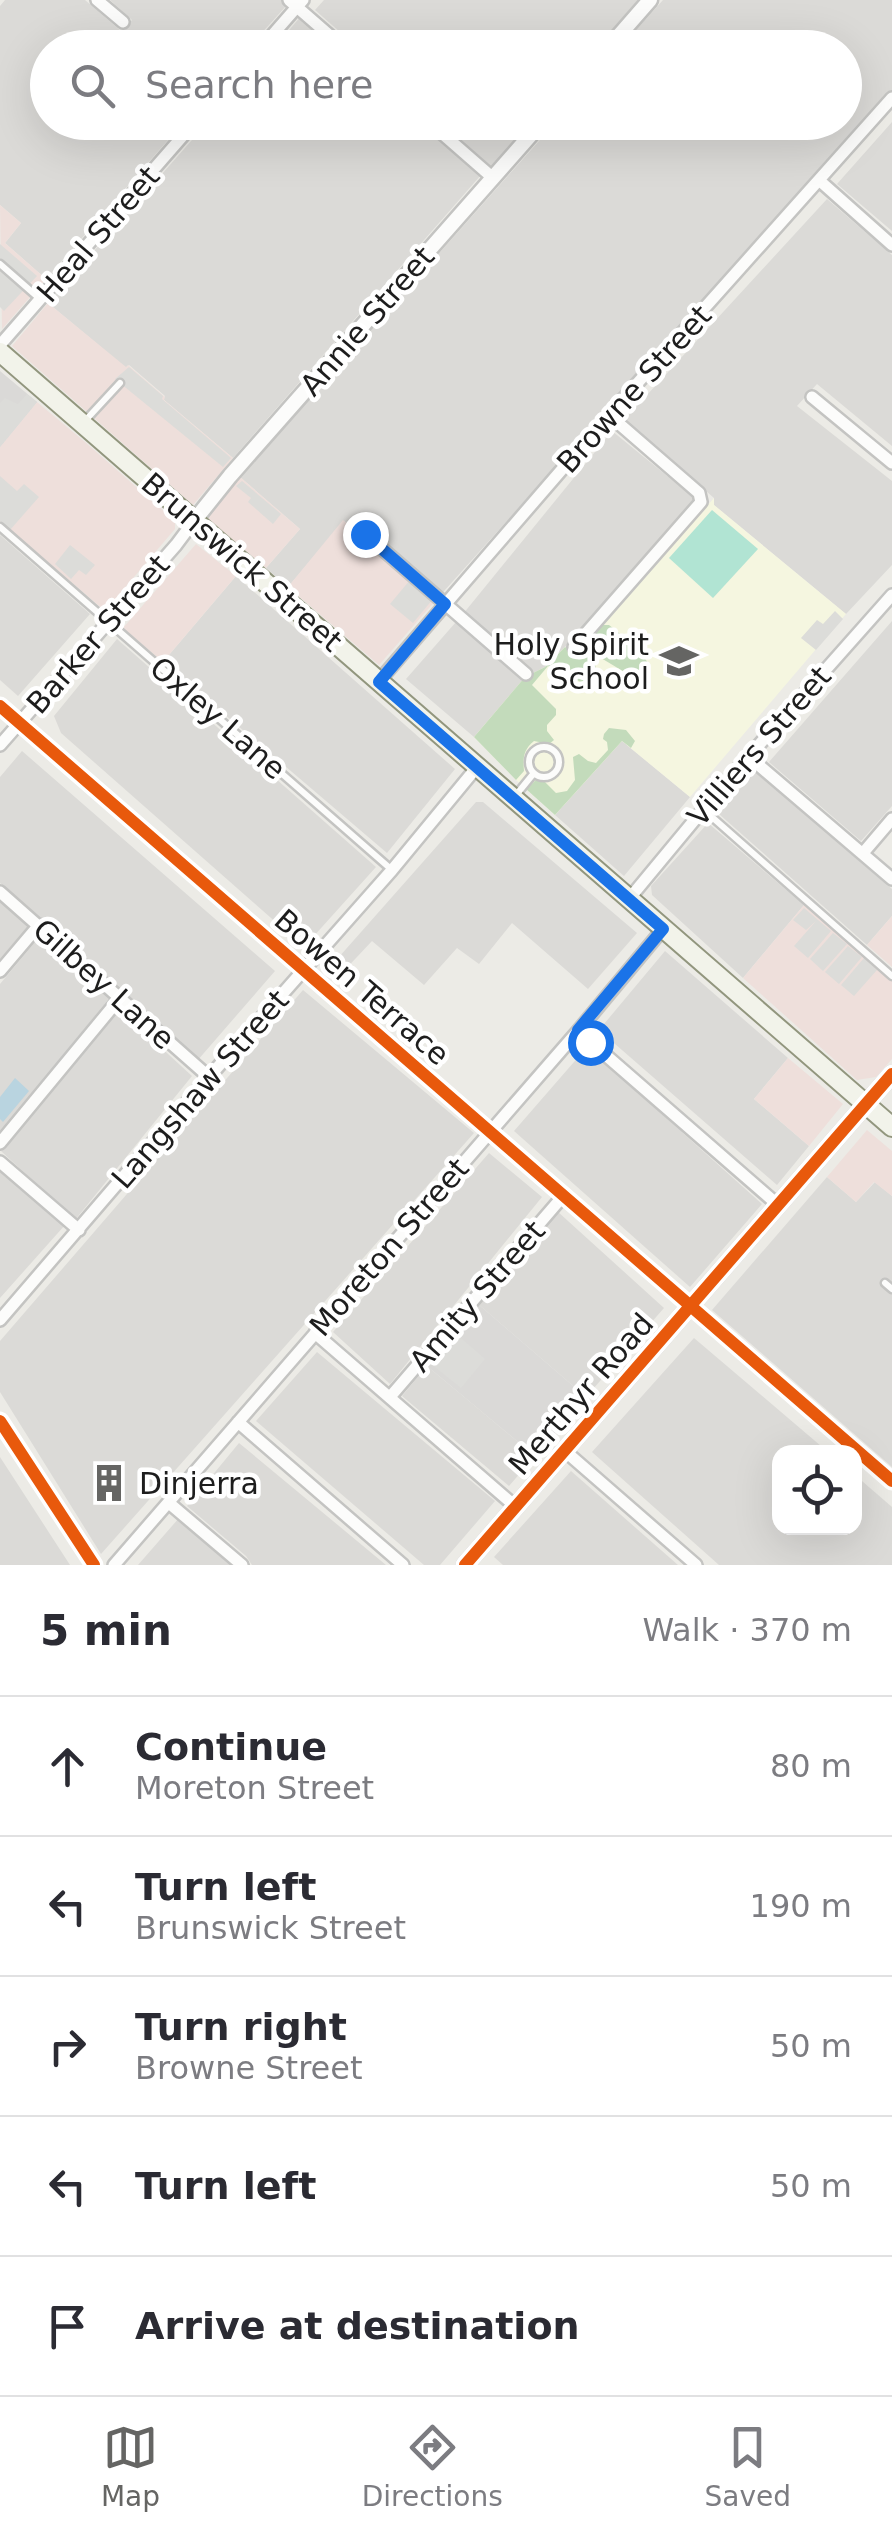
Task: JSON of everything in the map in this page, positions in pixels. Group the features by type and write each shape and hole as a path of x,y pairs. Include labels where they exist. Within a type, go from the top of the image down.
{"main road":[{"name":"Brunswick Street","path":"0,348 892,1127"}],"street":[{"path":"97,0 122,22"},
{"path":"624,30 650,0"},
{"path":"275,30 296,2 325,30"},
{"name":"Browne Street","path":"862,133 892,98"},
{"name":"Heal Street","path":"0,348 179,140"},
{"path":"450,140 493,178"},
{"name":"Annie Street","path":"194,521 526,140"},
{"name":"Browne Street","path":"379,682 856,140"},
{"path":"820,181 892,245"},
{"path":"812,397 892,464"},
{"path":"574,647 700,502 699,493 610,416"},
{"name":"Barker Street","path":"0,746 194,521"},
{"path":"365,534 526,674"},
{"name":"Villiers Street","path":"629,899 748,756 892,595"},
{"name":"Bowen Terrace","path":"0,706 892,1481"},
{"path":"748,756 892,880"},
{"name":"Langshaw Street","path":"0,1320 477,767"},
{"path":"862,854 892,819"},
{"name":"Gilbey Lane","path":"0,892 208,1077"},
{"path":"0,971 39,925"},
{"name":"Moreton Street","path":"114,1565 663,929"},
{"path":"0,1144 119,999"},
{"path":"578,1030 778,1205"},
{"name":"Merthyr Road","path":"466,1565 892,1074"},
{"path":"0,1162 78,1230"},
{"name":"Amity Street","path":"390,1398 564,1195"},
{"path":"315,1332 516,1507"},
{"path":"0,1421 94,1565"},
{"path":"238,1422 403,1565"},
{"path":"565,1450 696,1565"},
{"path":"168,1503 242,1565"}],"lane":[{"path":"0,264 40,299"},
{"path":"83,424 120,383"},
{"name":"Oxley Lane","path":"0,527 392,870"},
{"path":"542,747 555,752 558,765 554,773 534,773 528,760 533,751 542,747"},
{"path":"513,798 534,773"},
{"path":"703,809 892,976"}],"shaded area":[{"path":"5,0 85,0 120,30 30,30 30,140 168,140 46,279 5,243 21,223 0,205 0,6"},
{"path":"110,0 281,0 287,5 264,30 122,30 132,20"},
{"path":"324,0 638,0 612,30 338,30 315,10"},
{"path":"663,0 892,0 892,91 862,124 862,30 636,30"},
{"path":"301,16 316,30 289,30"},
{"path":"892,122 892,231 837,184"},
{"path":"192,140 441,140 481,175 233,458 129,365 126,368 48,303"},
{"path":"460,140 516,140 491,168"},
{"path":"540,140 848,140 436,600 344,521 288,587 266,568 300,529 240,477"},
{"path":"827,199 892,255 892,446 817,384 797,406 892,481 892,565 846,614 714,505 714,498 624,420"},
{"path":"0,205 21,223 5,243 46,279 2,329"},
{"path":"0,244 37,276 4,311 0,307"},
{"path":"48,303 128,365 233,458 193,505 12,346"},
{"path":"129,367 231,458 223,467 115,379"},
{"path":"0,371 37,402 0,447"},
{"path":"27,394 37,402 0,447 0,403 5,398 18,404"},
{"path":"37,402 175,521 175,529 105,611 0,521 0,447"},
{"path":"612,431 694,501 565,647 545,667 525,678 474,737 406,679"},
{"path":"0,476 17,491 24,484 39,497 10,530 0,521"},
{"path":"240,477 300,529 266,568 205,516"},
{"path":"242,481 281,514 273,524 236,486"},
{"name":"Holy Spirit School","path":"714,498 714,505 846,614 690,797 622,741 555,815 474,737 525,677 545,667 565,647 576,655"},
{"path":"343,520 436,600 379,665 288,587"},
{"path":"0,535 90,614 18,696 0,680"},
{"path":"196,544 236,576 163,662 123,628"},
{"path":"70,545 95,565 86,575 79,570 71,579 55,564"},
{"path":"236,576 455,769 387,853 163,662"},
{"path":"410,580 433,599 413,623 390,604"},
{"path":"835,611 843,619 816,650 801,638 817,620 823,624"},
{"path":"892,621 892,806 861,841 769,762"},
{"path":"117,639 376,867 304,947 61,733 54,716"},
{"path":"622,741 690,797 624,876 555,815"},
{"path":"22,751 275,971 197,1061 0,883 0,777"},
{"path":"755,771 892,889 892,916 867,945 719,814"},
{"path":"476,802 483,802 637,933 588,989 512,923 479,964 457,948 424,985 372,941 341,974 331,966"},
{"path":"708,823 804,905 743,978 652,895 651,886"},
{"path":"0,899 30,924 0,959"},
{"path":"804,905 892,980 892,1059 876,1077 857,1080 743,978"},
{"path":"804,908 831,931 808,958 794,946 816,921 806,930 793,920"},
{"path":"892,916 892,967 867,945"},
{"path":"833,933 847,944 823,971 810,959"},
{"path":"40,936 111,996 0,1133 0,984"},
{"path":"848,946 862,957 839,984 825,972"},
{"path":"665,951 788,1058 754,1099 809,1146 777,1185 599,1030"},
{"path":"864,958 877,970 854,996 841,985"},
{"path":"303,990 474,1133 101,1554 0,1392 0,1341"},
{"path":"119,1009 192,1076 75,1220 1,1151"},
{"path":"587,1047 762,1204 690,1287 514,1131"},
{"path":"788,1058 843,1104 809,1146 754,1099"},
{"path":"867,1130 892,1151 892,1196 874,1182 856,1202 827,1177"},
{"path":"489,1153 542,1197 390,1384 333,1332"},
{"path":"0,1169 65,1225 0,1298"},
{"path":"827,1177 856,1202 875,1182 892,1196 892,1467 712,1310"},
{"path":"557,1211 664,1308 586,1397 478,1304"},
{"path":"478,1304 586,1397 535,1456 427,1366"},
{"path":"455,1333 485,1359 461,1388 430,1363"},
{"path":"694,1338 820,1445 772,1445 772,1535 862,1535 862,1481 892,1507 892,1565 719,1565 592,1452"},
{"path":"317,1352 495,1501 440,1565 424,1565 256,1421"},
{"path":"427,1366 535,1456 509,1486 402,1396"},
{"path":"239,1443 386,1565 252,1565 187,1506"},
{"path":"0,1457 70,1565 0,1565"},
{"path":"571,1471 678,1565 503,1565 494,1557"},
{"path":"179,1518 234,1565 138,1565"}],"green space":[{"path":"712,510 758,549 713,598 669,558"},
{"path":"602,625 609,625 638,648 648,663 631,676 601,658 595,660 596,673 591,682 583,683 548,666 532,685 556,709 547,725 554,740 549,744 530,744 524,754 524,771 516,780 474,737 525,677 545,667 565,647 576,655"},
{"path":"609,728 626,730 635,741 631,748 622,741 555,815 526,789 536,780 545,782 556,793 567,791 575,780 573,757 579,754 596,763 608,750 603,739"}],"water":[{"path":"15,1078 29,1091 3,1122 0,1097"}],"cycle path":[{"path":"0,706 892,1481"},
{"path":"465,1565 892,1074"},
{"path":"0,1421 94,1565"}],"place":[{"name":"Holy Spirit School","path":"679,661"},
{"name":"Dinjerra","path":"109,1483"}],"route":[{"path":"365,534 445,604 379,682 663,929 578,1030 590,1042"}]}
